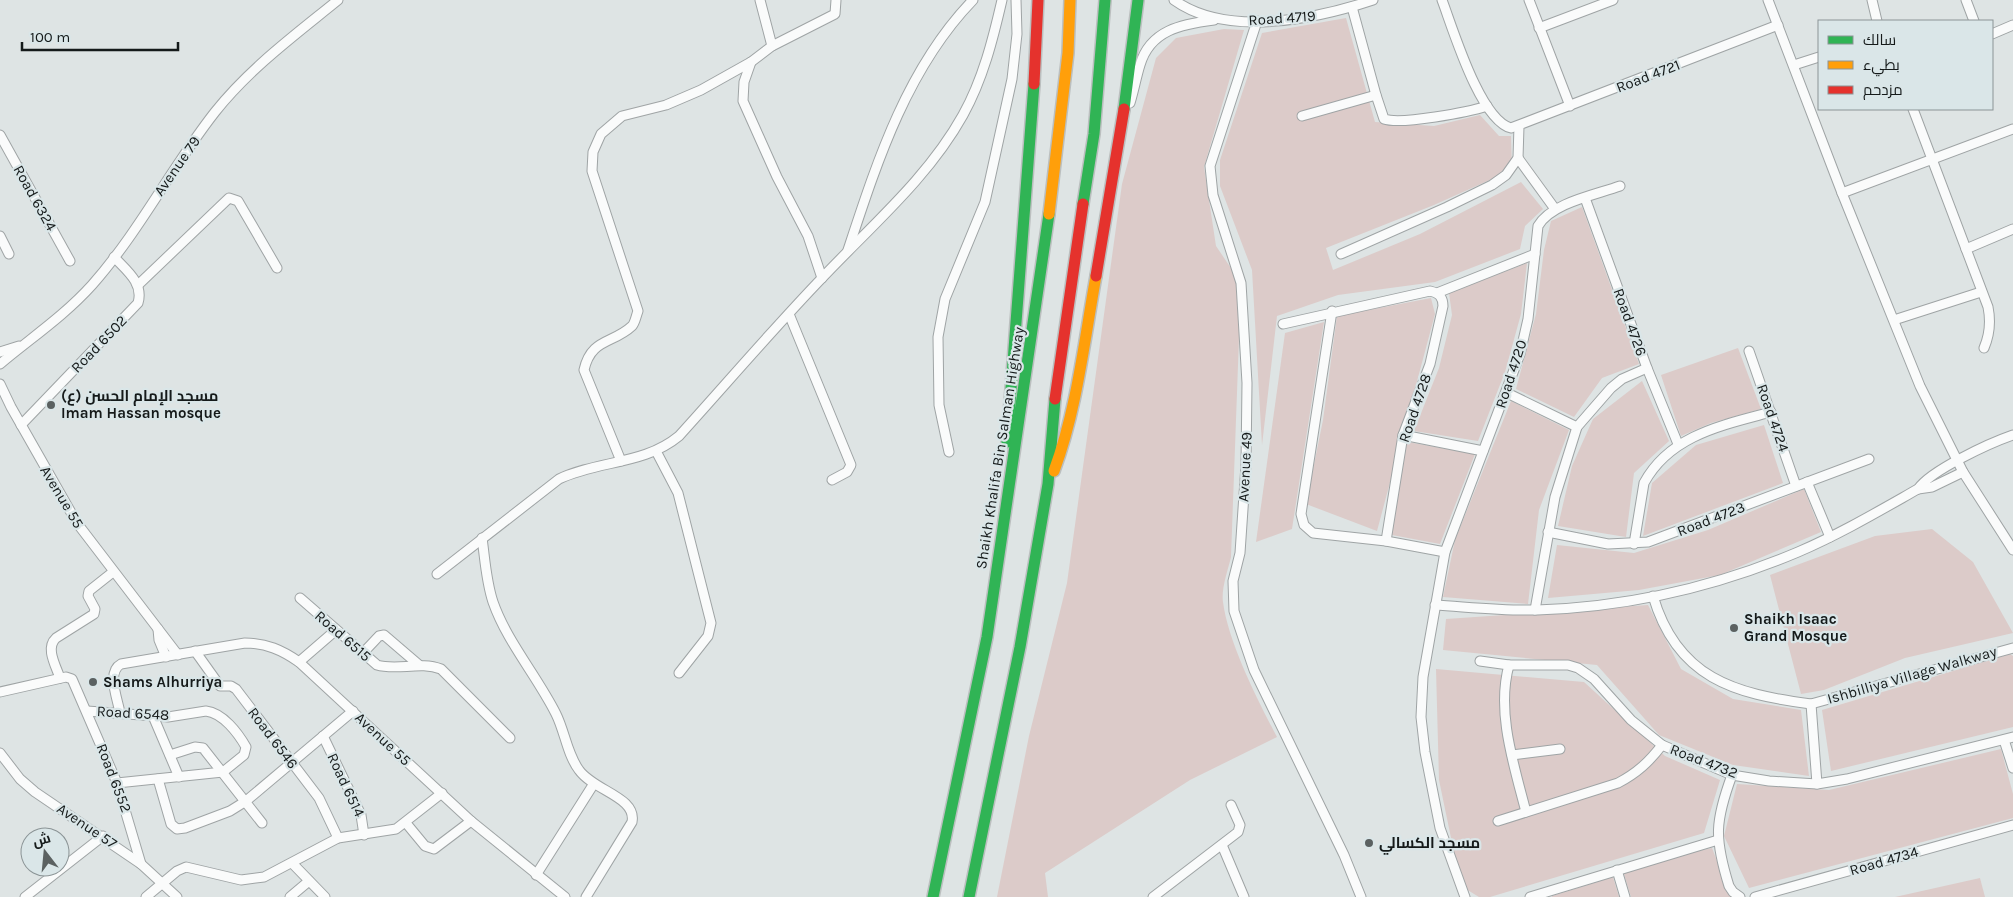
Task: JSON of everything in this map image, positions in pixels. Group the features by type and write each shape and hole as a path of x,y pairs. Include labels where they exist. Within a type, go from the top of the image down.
{"highway":[{"path":"999,556 1035,72 1038,0"},
{"name":"Shaikh Khalifa Bin Salman Highway","path":"933,897 987,637 1043,265 1068,53 1070,0"},
{"path":"969,897 1020,647 1048,484 1056,381 1094,134 1105,0"},
{"path":"1048,484 1064,444 1071,416 1124,116 1138,0"}],"street":[{"name":"Avenue 79","path":"0,364 81,297 114,257 216,111 272,53 338,0"},
{"path":"760,0 772,46"},
{"path":"621,462 584,370 587,356 597,346 633,325 638,311 592,171 593,152 607,127 622,116 666,105 702,90 751,62 772,46 835,14 836,0"},
{"path":"847,252 880,155 905,101 945,32 972,0"},
{"path":"437,574 559,479 576,472 621,462 656,451 679,436 822,278 940,152 964,114 982,74 1002,0"},
{"path":"949,452 939,405 938,337 945,299 985,202 1012,79 1017,34 1016,0"},
{"name":"Road 4719","path":"1174,0 1196,13 1219,19 1257,21 1298,19 1352,7 1373,0"},
{"path":"1341,254 1384,237 1492,185 1512,170 1518,158 1519,126 1511,128 1503,126 1487,106 1474,83 1442,0"},
{"path":"1529,0 1570,106"},
{"path":"1539,28 1613,0"},
{"path":"1768,0 1842,193 1920,386 1956,461 2013,550"},
{"path":"1872,0 1877,20"},
{"path":"1966,0 1974,20"},
{"path":"1352,7 1382,117 1389,121 1466,113 1487,106"},
{"name":"Road 4719","path":"1124,116 1134,93 1144,55 1157,38 1176,26 1219,19"},
{"name":"Avenue 49","path":"1257,21 1210,166 1213,195 1241,283 1246,354 1246,465 1240,553 1233,581 1234,611 1254,670 1340,846 1361,897"},
{"name":"Road 4721","path":"1519,126 1778,25"},
{"path":"1993,34 2013,25"},
{"path":"1794,65 1818,57"},
{"path":"751,62 744,82 744,100 777,177 808,236 822,278"},
{"path":"1302,116 1376,95"},
{"path":"1913,110 1982,292 1990,320 1989,336 1984,348"},
{"path":"1842,193 2013,129"},
{"name":"Road 6324","path":"0,135 70,261"},
{"path":"1518,158 1555,209"},
{"name":"Road 4720","path":"1435,605 1445,552 1483,450 1507,393 1520,354 1528,319 1538,226 1545,216 1555,209 1620,186"},
{"path":"114,257 138,285 229,198 238,201 277,268"},
{"name":"Road 4726","path":"1585,198 1647,368 1678,444"},
{"path":"1966,249 2013,229"},
{"path":"1,241 9,254"},
{"path":"1283,324 1332,311 1430,291 1437,293 1535,254"},
{"name":"Road 6502","path":"21,425 134,308 140,297 138,285"},
{"path":"1894,320 1982,292"},
{"name":"Road 4728","path":"1386,541 1403,435 1430,364 1443,306 1442,299 1437,293"},
{"path":"1332,311 1301,519 1307,529 1313,532 1386,541 1445,552"},
{"path":"789,314 851,465 847,472 832,480"},
{"name":"Avenue 79","path":"0,352 28,342"},
{"name":"Road 4724","path":"1749,351 1796,486"},
{"path":"1535,610 1555,498 1577,427 1611,388 1622,379 1647,368"},
{"name":"Avenue 55","path":"0,384 10,407 77,523 178,655"},
{"path":"1507,393 1577,427"},
{"name":"Avenue 55","path":"0,396 10,407"},
{"path":"1634,544 1644,483 1678,444 1712,429 1771,412"},
{"path":"1403,435 1483,450"},
{"path":"1918,489 1926,479 1956,461 2013,435"},
{"path":"656,451 678,493 711,623 708,636 680,672"},
{"name":"Road 4723","path":"1548,532 1608,544 1634,544 1662,538 1869,459"},
{"path":"1465,897 1440,828 1425,752 1421,717 1423,677 1435,605 1535,610 1597,606 1654,596 1737,575 1830,537 1918,489 1932,487 1963,472"},
{"path":"1807,482 1830,537"},
{"path":"482,538 489,587 499,616 558,717 574,764 593,785 628,803 633,817 586,897"},
{"path":"0,692 60,678 51,650 51,644 56,638 94,614 95,609 89,598 89,591 113,572"},
{"name":"Ishbilliya Village Walkway","path":"1654,596 1659,617 1669,636 1681,654 1697,669 1722,684 1751,694 1810,704 2013,648"},
{"name":"Road 6515","path":"300,598 362,654 381,666 430,665 450,676 510,738"},
{"name":"Avenue 55","path":"158,629 159,640 166,656"},
{"path":"299,662 336,630"},
{"path":"362,654 379,636 384,635 419,665"},
{"name":"Avenue 55","path":"120,713 113,676 115,669 121,664 256,643 278,649 299,662 471,821 565,897"},
{"name":"Road 6546","path":"195,652 218,684 236,689 324,806 338,838"},
{"name":"Road 4732","path":"1480,661 1509,664 1568,665 1586,672 1631,720 1662,745 1732,775 1769,781 1817,784 1847,779 2009,738"},
{"path":"1509,664 1504,681 1503,699 1512,755 1526,812"},
{"name":"Road 6552","path":"60,678 69,677 72,679 87,711 118,783 142,864"},
{"name":"Ishbilliya Village Walkway","path":"1810,704 1817,784"},
{"name":"Road 6548","path":"87,711 154,716 184,715 206,711 218,714 245,745 246,750 244,755 223,772"},
{"path":"158,779 171,824 177,829 185,828 230,811 246,802 353,711"},
{"path":"154,716 179,777"},
{"name":"Road 6514","path":"323,736 361,815 364,835"},
{"path":"2009,738 2013,768"},
{"path":"1498,821 1618,784 1643,767 1662,745"},
{"path":"170,755 201,746 262,823"},
{"path":"1512,755 1560,748"},
{"name":"Avenue 57","path":"0,754 20,779 35,792 142,864 164,882 177,897"},
{"path":"118,783 223,772"},
{"path":"1732,775 1720,813 1718,840 1729,886 1740,897"},
{"path":"536,875 593,785"},
{"name":"Road 6514","path":"338,838 388,832 406,823 442,793"},
{"path":"1154,897 1240,829 1239,821 1231,805"},
{"path":"406,823 425,846 434,849 471,821"},
{"name":"Road 4734","path":"1755,897 2013,825"},
{"path":"25,897 102,836"},
{"path":"146,897 177,871 186,867 233,879 249,880 264,877 338,838"},
{"path":"1530,897 1545,895 1617,870 1718,840"},
{"path":"1222,845 1244,897"},
{"path":"292,863 325,897"},
{"path":"1617,870 1625,897"},
{"path":"290,897 309,881"}],"shaded area":[{"path":"1346,18 1375,122 1434,126 1480,115 1499,136 1511,136 1512,170 1434,205 1326,248 1333,270 1420,234 1521,182 1543,209 1525,226 1520,249 1435,282 1338,295 1277,316 1262,445 1252,270 1220,186 1220,160 1262,33"},
{"path":"1224,29 1244,30 1204,167 1216,246 1241,283 1231,557 1224,585 1223,602 1237,653 1277,737 1190,780 1045,873 1048,897 997,897 1029,736 1067,583 1122,184 1156,58 1176,38"},
{"path":"1582,207 1639,364 1602,378 1574,417 1516,389 1536,314 1544,250 1551,221"},
{"path":"1527,263 1521,314 1505,372 1478,441 1414,431 1439,368 1452,315 1449,293"},
{"path":"1431,298 1435,314 1377,531 1306,504 1323,420 1337,316"},
{"path":"1324,322 1292,529 1256,542 1285,333"},
{"path":"1738,348 1761,409 1711,423 1681,436 1661,375"},
{"path":"1642,381 1669,441 1634,473 1626,537 1558,526 1572,466 1593,419"},
{"path":"1511,401 1569,430 1539,510 1528,604 1443,597 1455,540"},
{"path":"1764,425 1783,483 1643,536 1652,483 1696,445"},
{"path":"1402,441 1475,454 1440,544 1392,535"},
{"path":"1804,489 1821,532 1720,575 1639,590 1548,598 1557,545 1634,553 1708,530"},
{"path":"1932,529 1973,562 2013,633 1905,658 1824,690 1801,694 1770,575 1875,536"},
{"path":"1648,605 1681,669 1733,699 1801,710 1809,776 1733,765 1659,735 1597,665 1443,650 1446,619"},
{"path":"2010,654 2013,656 2013,727 1831,771 1822,710"},
{"path":"1436,669 1584,682 1665,756 1720,780 1704,833 1490,897 1479,897 1461,886 1439,780"},
{"path":"2001,749 2013,794 2013,818 1749,888 1724,836 1737,784 1829,790"},
{"path":"1712,848 1731,897 1631,897 1622,868"},
{"path":"1613,877 1619,897 1552,897 1552,896"},
{"path":"1980,878 1985,897 1895,897"}],"traffic: fast":[{"path":"1083,204 1094,134 1105,0"},
{"path":"1124,109 1138,0"},
{"path":"1007,442 1034,84"},
{"path":"933,897 987,637 1049,214"},
{"path":"969,897 1020,647 1048,484 1055,399"}],"traffic: slow":[{"path":"1049,214 1068,53 1070,0"},
{"path":"1054,471 1069,424 1096,276"}],"traffic: jam":[{"path":"1034,84 1038,0"},
{"path":"1096,276 1124,109"},
{"path":"1055,399 1083,204"}],"place":[{"name":"مسجد الإمام الحسن (ع) Imam Hassan mosque","path":"51,405"},
{"name":"Shaikh Isaac Grand Mosque","path":"1734,628"},
{"name":"Shams Alhurriya","path":"93,682"},
{"name":"مسجد الكسالي","path":"1369,843"}]}
